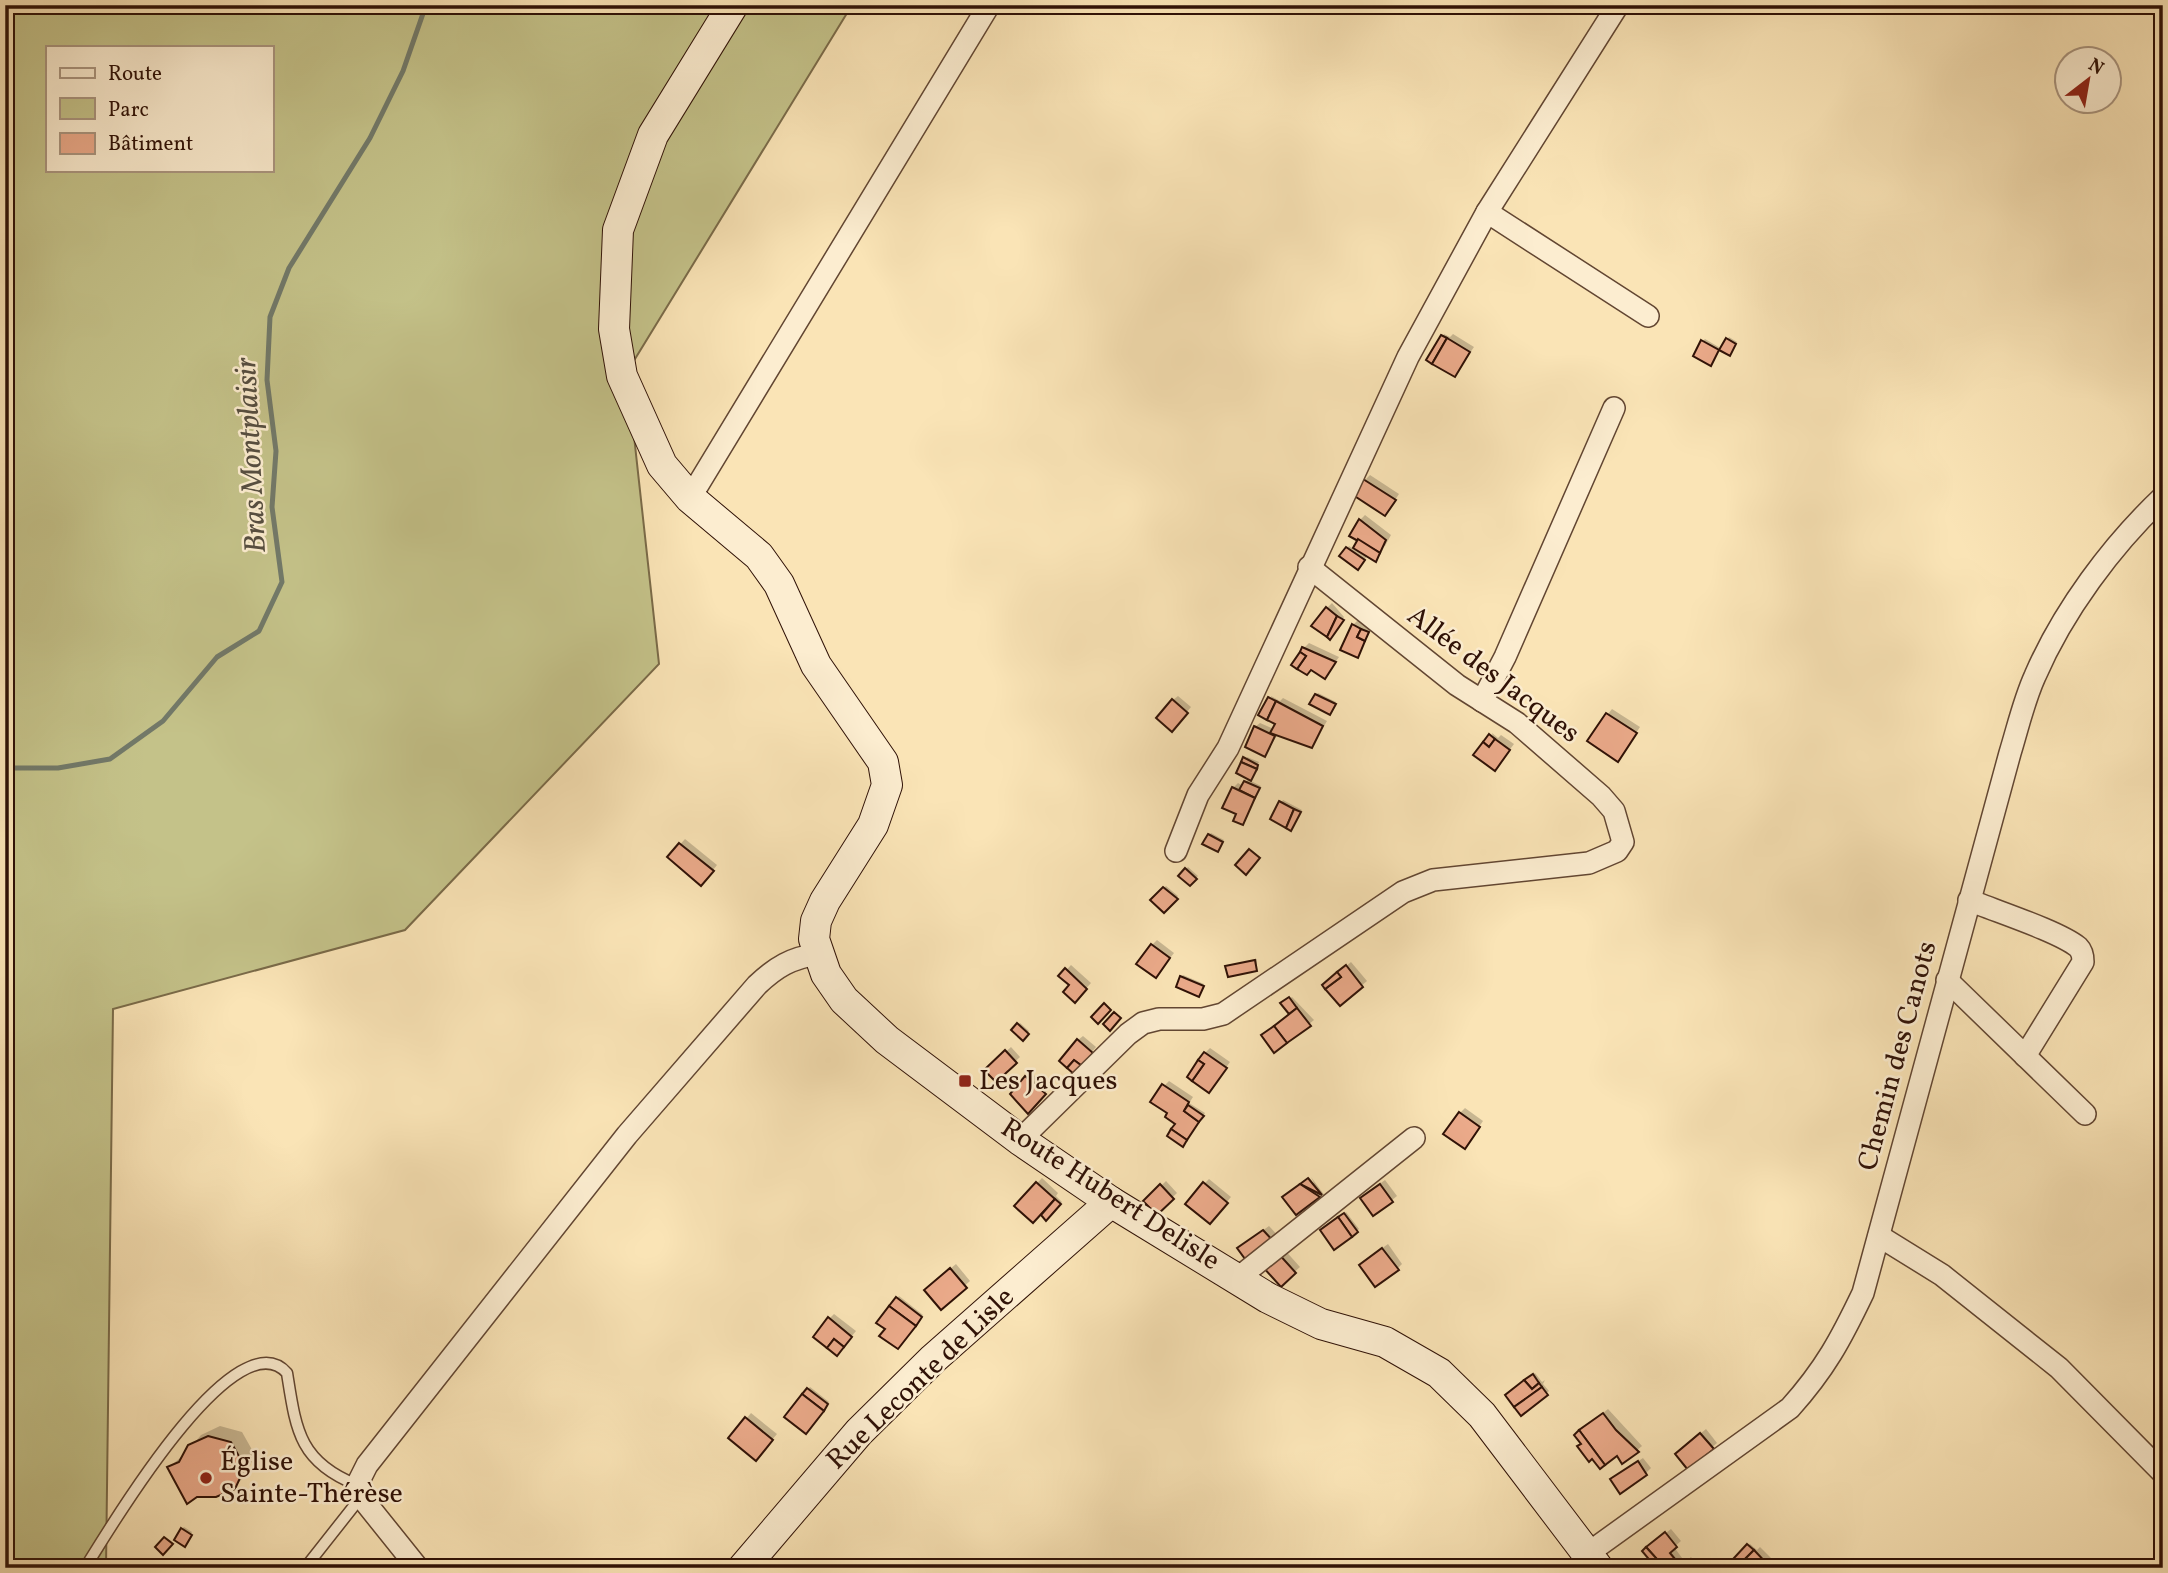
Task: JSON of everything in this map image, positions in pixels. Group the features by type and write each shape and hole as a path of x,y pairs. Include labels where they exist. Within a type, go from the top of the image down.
{"main road":[{"name":"Route Hubert Delisle","path":"733,5 653,135 618,230 614,329 622,376 662,466 690,498 759,556 779,584 817,665 883,762 887,785 873,825 825,901 816,921 814,939 826,974 844,1000 887,1040 1020,1140 1111,1202 1294,1311 1321,1324 1384,1342 1439,1373 1482,1415 1592,1561"},
{"name":"Rue Leconte de Lisle","path":"743,1568 868,1423 933,1359 1111,1202"}],"street":[{"path":"690,498 989,5"},
{"path":"1176,851 1198,795 1228,748 1309,567 1408,357 1487,212 1618,5"},
{"path":"1487,212 1648,316"},
{"path":"1482,701 1505,657 1614,408"},
{"name":"Chemin des Canots","path":"1592,1561 1790,1408 1816,1379 1838,1347 1863,1293 1969,900 2035,676 2076,603 2125,532 2163,497"},
{"name":"Allée des Jacques","path":"1020,1140 1128,1034 1143,1023 1223,1014 1403,892 1433,880 1589,863 1617,851 1623,842 1614,811 1601,796 1517,723 1457,685 1309,567"},
{"path":"1969,900 2055,935 2078,947 2083,954 2083,962 2025,1056"},
{"path":"418,1568 359,1491 375,1452 627,1135 775,968 797,957 818,954"},
{"path":"1947,980 2085,1114"},
{"path":"1238,1278 1413,1138"},
{"path":"1879,1236 1942,1275 2038,1350 2097,1403 2163,1473"}],"lane":[{"path":"85,1568 138,1485 191,1414 225,1383 252,1364 275,1365 287,1373 298,1431 316,1463 359,1491 305,1568"}],"green space":[{"path":"5,5 852,5 627,372 659,664 405,930 113,1009 106,1568 5,1568"}],"building":[{"path":"1441,335 1447,338 1432,364 1426,360"},
{"path":"1447,338 1470,352 1455,377 1432,364"},
{"path":"1726,338 1736,344 1730,356 1719,350"},
{"path":"1701,340 1719,350 1711,366 1693,356"},
{"path":"1363,479 1396,500 1385,516 1353,495"},
{"path":"1359,519 1386,540 1380,553 1349,536"},
{"path":"1358,539 1380,553 1376,562 1353,548"},
{"path":"1346,547 1365,560 1358,570 1339,556"},
{"path":"1326,607 1337,616 1327,637 1311,626"},
{"path":"1337,616 1344,620 1330,640 1327,637"},
{"path":"1352,624 1361,629 1357,637 1365,641 1358,658 1340,650"},
{"path":"1361,629 1369,632 1365,641 1357,637"},
{"path":"1302,647 1336,662 1325,679 1311,670 1307,675 1297,669 1306,656 1300,652"},
{"path":"1300,652 1306,656 1297,669 1291,665"},
{"path":"1315,694 1336,704 1330,715 1309,704"},
{"path":"1268,697 1276,701 1267,720 1258,715"},
{"path":"1172,699 1188,713 1172,732 1156,718"},
{"path":"1276,701 1323,726 1312,748 1270,733 1275,724 1267,720"},
{"path":"1606,713 1637,733 1618,762 1587,741"},
{"path":"1254,726 1275,736 1265,757 1245,747"},
{"path":"1489,734 1495,739 1489,747 1483,742"},
{"path":"1495,739 1510,750 1495,771 1473,755 1483,742 1489,747"},
{"path":"1243,757 1258,765 1257,769 1241,762"},
{"path":"1241,762 1257,769 1251,781 1236,773"},
{"path":"1244,781 1260,788 1255,798 1239,790"},
{"path":"1232,787 1255,798 1243,825 1233,821 1236,814 1222,808"},
{"path":"1279,801 1294,809 1286,828 1270,819"},
{"path":"1294,809 1301,812 1291,831 1286,828"},
{"path":"1208,834 1223,842 1218,852 1202,844"},
{"path":"679,843 714,871 701,886 667,857"},
{"path":"1249,849 1260,858 1246,875 1235,865"},
{"path":"1185,868 1197,879 1190,886 1178,876"},
{"path":"1163,887 1178,899 1164,913 1150,900"},
{"path":"1151,944 1170,958 1156,978 1136,964"},
{"path":"1255,960 1257,971 1228,977 1225,966"},
{"path":"1346,965 1363,987 1340,1006 1325,989 1341,977 1337,972"},
{"path":"1065,968 1087,989 1075,1003 1063,992 1069,985 1058,976"},
{"path":"1337,972 1341,977 1325,989 1322,985"},
{"path":"1180,976 1204,986 1199,997 1176,987"},
{"path":"1289,997 1297,1008 1289,1014 1280,1003"},
{"path":"1104,1003 1111,1010 1098,1024 1091,1017"},
{"path":"1297,1008 1311,1026 1287,1043 1274,1026"},
{"path":"1114,1012 1121,1018 1110,1031 1103,1024"},
{"path":"1017,1023 1029,1034 1023,1041 1011,1030"},
{"path":"1274,1026 1287,1043 1274,1053 1261,1035"},
{"path":"1077,1039 1093,1053 1082,1066 1074,1060 1067,1068 1059,1061"},
{"path":"1005,1050 1017,1063 996,1082 984,1070"},
{"path":"1204,1052 1227,1068 1209,1093 1192,1081 1204,1064 1198,1060"},
{"path":"1074,1060 1082,1066 1075,1075 1067,1068"},
{"path":"1198,1060 1204,1064 1192,1081 1187,1077"},
{"path":"1025,1076 1046,1094 1028,1114 1010,1094"},
{"path":"1162,1084 1189,1102 1184,1111 1199,1122 1187,1140 1171,1129 1175,1124 1165,1117 1167,1113 1150,1102"},
{"path":"1188,1105 1204,1116 1199,1122 1184,1111"},
{"path":"1459,1112 1480,1127 1465,1149 1443,1134"},
{"path":"1171,1129 1187,1140 1183,1147 1167,1136"},
{"path":"1308,1178 1322,1195 1300,1184"},
{"path":"1036,1182 1055,1199 1033,1223 1014,1206"},
{"path":"1203,1182 1228,1203 1210,1224 1185,1204"},
{"path":"1160,1184 1174,1199 1157,1215 1143,1201"},
{"path":"1300,1184 1320,1197 1296,1215 1282,1197"},
{"path":"1380,1184 1393,1202 1373,1216 1360,1198"},
{"path":"1055,1199 1061,1204 1046,1221 1041,1215"},
{"path":"1344,1213 1358,1232 1352,1237 1338,1217"},
{"path":"1338,1217 1352,1237 1334,1250 1320,1230"},
{"path":"1263,1230 1275,1243 1248,1263 1237,1248"},
{"path":"1382,1248 1399,1270 1375,1287 1359,1265"},
{"path":"1277,1252 1296,1273 1281,1287 1262,1266"},
{"path":"950,1268 967,1288 941,1310 924,1290"},
{"path":"896,1297 922,1317 916,1326 889,1306"},
{"path":"889,1306 916,1326 898,1349 879,1336 885,1329 876,1323"},
{"path":"828,1317 852,1337 844,1347 834,1339 827,1348 813,1337"},
{"path":"834,1339 844,1347 837,1356 827,1348"},
{"path":"1533,1374 1539,1383 1532,1389 1524,1380"},
{"path":"1524,1380 1532,1389 1539,1383 1542,1387 1514,1407 1505,1395"},
{"path":"1542,1387 1548,1395 1521,1416 1514,1407"},
{"path":"807,1388 828,1404 824,1411 802,1394"},
{"path":"802,1394 824,1411 806,1434 784,1417"},
{"path":"1603,1413 1639,1452 1622,1464 1617,1456 1605,1465 1579,1430"},
{"path":"745,1417 773,1440 756,1461 728,1438"},
{"path":"1579,1430 1605,1465 1600,1469 1592,1459 1589,1462 1577,1446 1581,1444 1574,1435"},
{"path":"1700,1433 1714,1449 1688,1470 1675,1454"},
{"name":"Église Sainte-Thérèse","path":"208,1436 231,1442 245,1467 235,1489 216,1497 197,1497 187,1504 167,1467 179,1462 188,1445"},
{"path":"1638,1461 1647,1475 1620,1494 1610,1479"},
{"path":"181,1528 192,1535 185,1547 174,1540"},
{"path":"1665,1532 1677,1547 1670,1553 1680,1565 1686,1560 1692,1568 1655,1568 1650,1562 1656,1558 1646,1547"},
{"path":"164,1537 173,1544 163,1555 155,1547"},
{"path":"1747,1544 1754,1550 1740,1564 1734,1558"},
{"path":"1646,1547 1656,1558 1650,1562 1655,1568 1644,1565 1648,1558 1642,1551"},
{"path":"1754,1550 1771,1568 1744,1568 1740,1564"}],"waterway":[{"name":"Bras Montplaisir","path":"5,768 58,768 110,759 163,721 217,657 259,631 282,582 272,507 276,451 267,380 270,317 289,268 370,138 403,71 426,5"}],"place":[{"name":"Les Jacques","path":"965,1081"},
{"name":"Église Sainte-Thérèse","path":"206,1478"}]}
